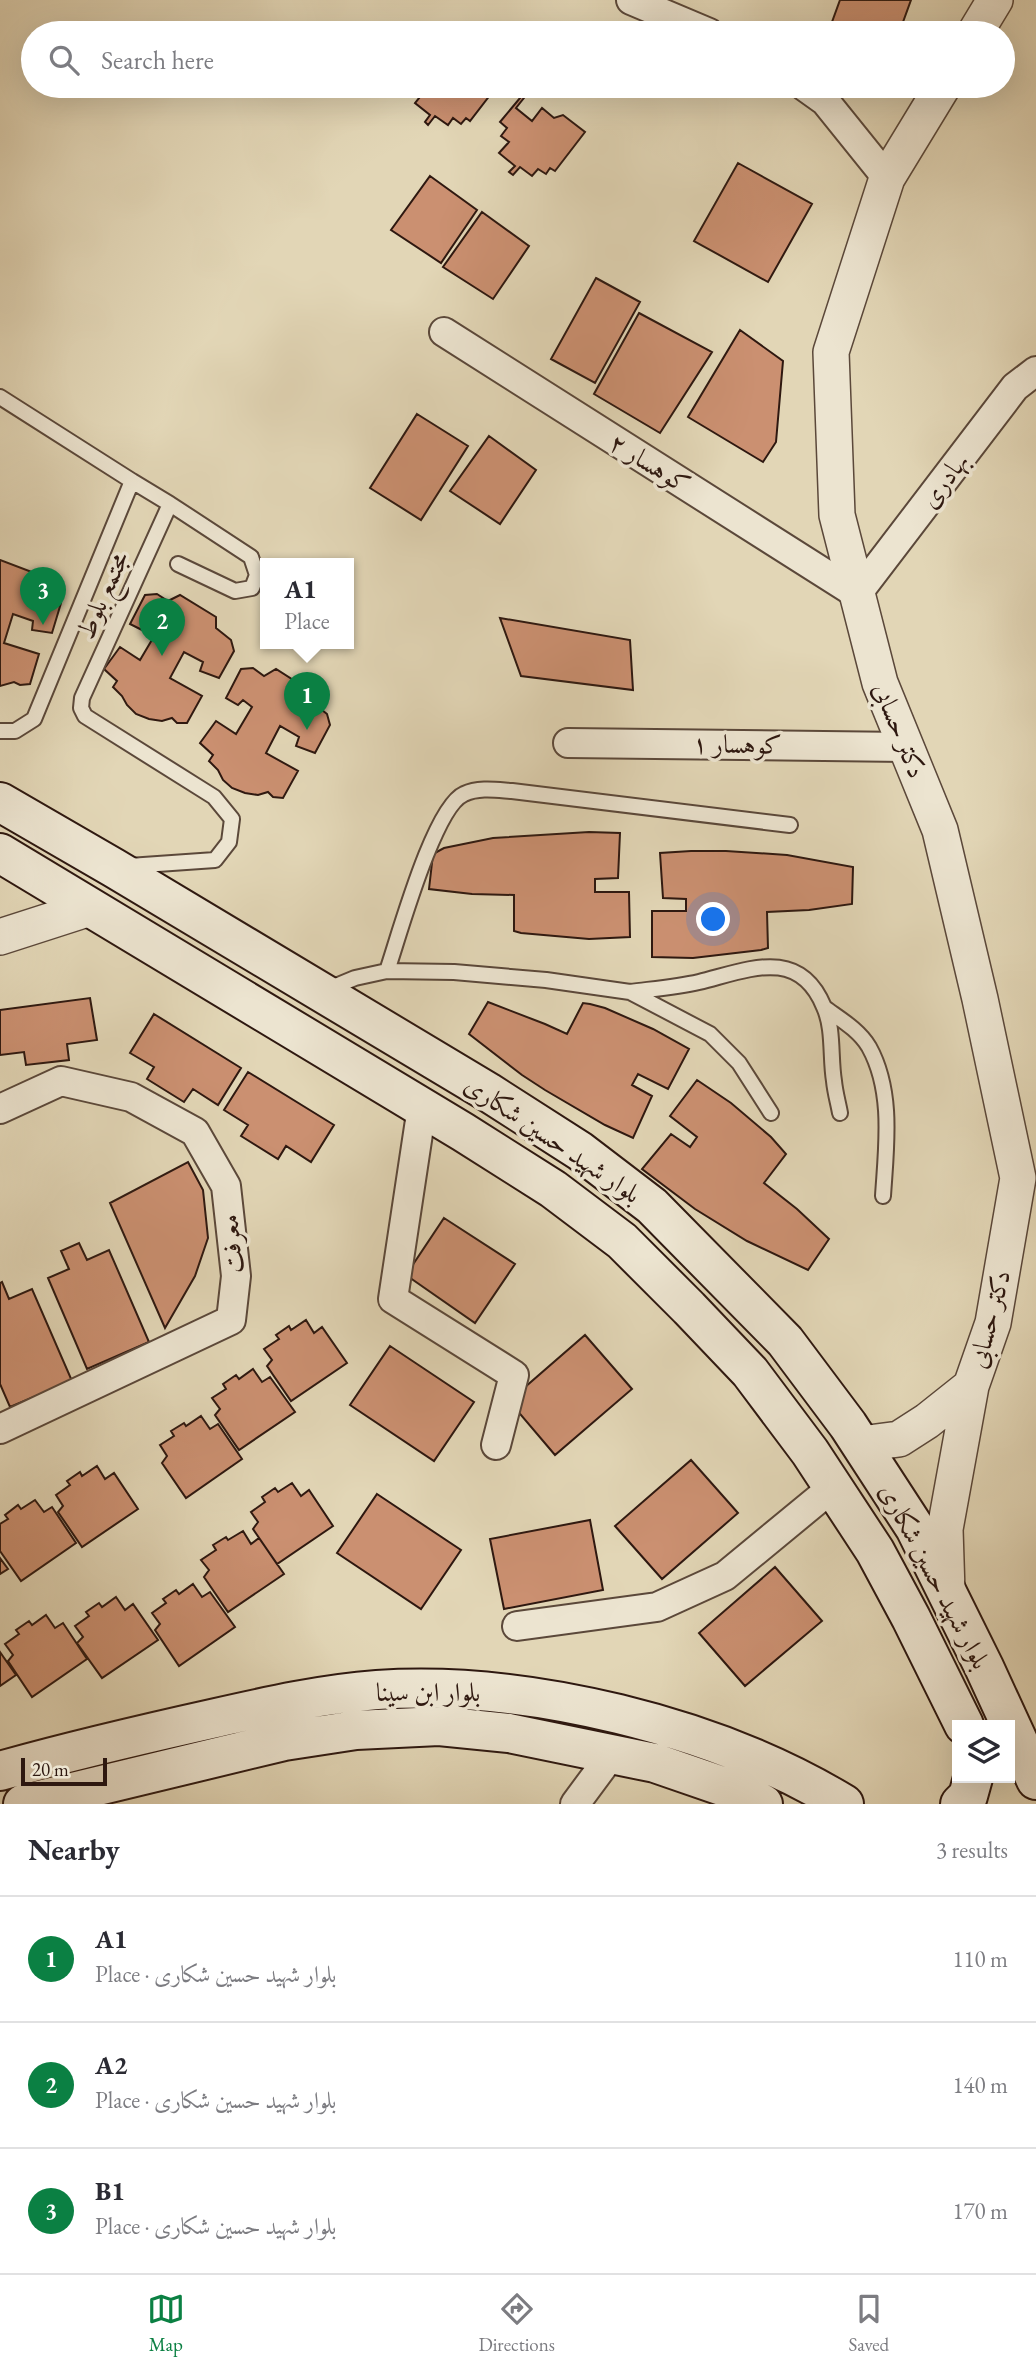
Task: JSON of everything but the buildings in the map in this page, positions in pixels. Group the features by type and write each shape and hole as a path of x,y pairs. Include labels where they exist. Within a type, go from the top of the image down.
{"main road":[{"name":"بلوار شهید حسین شکاری","path":"0,802 476,1085 580,1151 652,1206 786,1342 861,1444 915,1528 1036,1780"},
{"name":"بلوار شهید حسین شکاری","path":"0,853 422,1107 553,1189 622,1241 750,1372 810,1452 875,1551 962,1720"},
{"path":"90,908 114,868"},
{"name":"بلوار ابن سینا","path":"0,1771 141,1735 307,1699 376,1690 453,1689 477,1690 592,1709 674,1730 741,1753 844,1804"},
{"name":"بلوار ابن سینا","path":"23,1804 284,1741 356,1730 439,1726 509,1733 654,1763 745,1794 763,1804"}],"street":[{"path":"631,0 681,21"},
{"path":"982,21 995,0"},
{"path":"821,98 887,177"},
{"name":"دکتر حسابی","path":"936,98 887,177 831,352 836,515 880,683 940,830 1018,1178 993,1323 971,1386 945,1529 947,1592"},
{"name":"کوهسار ۲","path":"444,332 857,594"},
{"name":"بهادری","path":"857,594 1015,387 1036,371"},
{"name":"کوهسار ۱","path":"568,743 906,747"},
{"path":"0,937 90,908"},
{"name":"معرفت","path":"0,1109 61,1082 131,1097 195,1132 226,1186 236,1276 231,1320 0,1429"},
{"path":"422,1107 393,1299 514,1375 496,1445"},
{"path":"861,1444 899,1439 927,1421 971,1386"},
{"path":"517,1626 657,1607 725,1576 833,1487"},
{"path":"575,1804 612,1754"}],"lane":[{"path":"0,397 251,557 257,575 252,588 235,591 178,564"},
{"name":"مجتمع بلوط","path":"0,731 15,731 34,719 132,481"},
{"name":"مجتمع بلوط","path":"114,868 215,860 229,842 232,819 214,797 85,716 81,708 82,698 170,504"},
{"path":"387,971 423,862 451,804 463,794 478,790 512,791 790,825"},
{"path":"321,992 355,978 387,971 454,972 546,980 630,992 695,983 764,965 791,970 808,980 825,1007 852,1028 869,1046 880,1075 887,1121 883,1196"},
{"path":"630,992 710,1034 739,1063 771,1113"},
{"path":"825,1007 840,1112"}],"place":[{"name":"B1","path":"43,625"},
{"name":"A2","path":"162,656"},
{"name":"A1","path":"307,730"}]}
